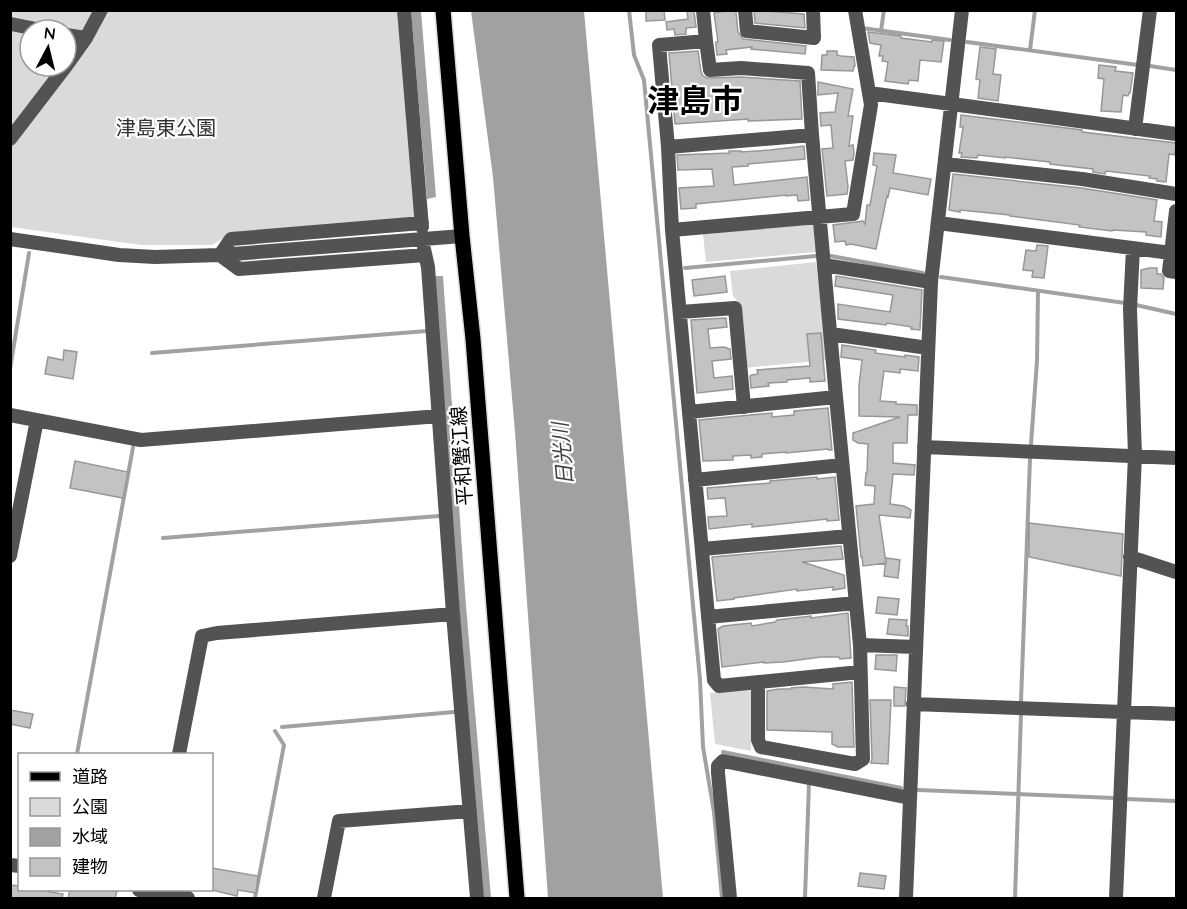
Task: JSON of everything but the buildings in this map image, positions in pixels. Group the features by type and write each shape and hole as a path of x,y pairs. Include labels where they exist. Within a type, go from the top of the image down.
{"main road":[{"name":"平和蟹江線","path":"442,10 474,351 517,898"}],"street":[{"path":"78,49 101,10"},
{"path":"220,255 231,239 422,225 404,10"},
{"path":"703,10 710,70 741,68 807,73 860,645 862,759 855,764 761,747 758,740 758,682"},
{"path":"745,10 747,31 814,38 813,10"},
{"path":"672,230 853,214 871,105 855,10"},
{"path":"906,898 931,282 962,10"},
{"path":"1135,129 1150,10"},
{"path":"78,37 86,38"},
{"path":"706,41 659,45 668,147 672,230 714,680 718,686 860,672"},
{"path":"10,139 57,78"},
{"path":"869,93 1176,134"},
{"path":"668,147 812,135"},
{"path":"945,164 1176,194"},
{"path":"1176,211 1169,271 1176,272"},
{"path":"938,223 1171,253"},
{"path":"10,239 119,255 155,257 220,255 462,236"},
{"path":"1116,898 1135,455 1130,309 1133,248"},
{"path":"220,255 239,269 424,252 428,267 453,614 477,898"},
{"path":"824,265 931,282"},
{"path":"680,312 735,308 744,407"},
{"path":"831,334 928,348"},
{"path":"689,412 836,397"},
{"path":"10,415 141,440 439,416"},
{"path":"10,556 37,420"},
{"path":"924,447 1176,458"},
{"path":"695,480 842,465"},
{"path":"702,549 849,536"},
{"path":"1130,557 1176,572"},
{"path":"708,617 856,603"},
{"path":"179,753 202,636 453,614"},
{"path":"860,645 916,647"},
{"path":"913,704 1176,714"},
{"path":"730,898 718,773 718,766 723,761 910,798"},
{"path":"324,898 339,821 470,811"},
{"path":"149,892 188,898"}],"green space":[{"name":"津島東公園","path":"11,11 398,11 415,220 230,234 212,245 141,245 11,227"},
{"path":"813,224 816,252 706,262 703,234"},
{"path":"816,262 827,360 744,368 739,303 733,296 730,271"},
{"path":"748,688 752,692 751,751 715,744 710,693"}],"water":[{"path":"411,11 421,11 436,197 427,199"},
{"name":"日光川","path":"471,11 584,11 663,898 548,898 515,432 493,177"},
{"path":"433,276 443,276 466,606 491,898 482,898"}],"waterway":[{"path":"629,10 634,55 644,80 700,680 703,747 714,812 722,898"},
{"path":"881,31 884,10"},
{"path":"1030,50 1035,10"},
{"path":"862,28 950,40"},
{"path":"967,42 1138,65"},
{"path":"1150,66 1176,70"},
{"path":"10,369 29,253"},
{"path":"685,268 816,256"},
{"path":"831,256 923,273"},
{"path":"941,277 1125,303"},
{"path":"1031,444 1037,361 1038,291"},
{"path":"1136,305 1176,314"},
{"path":"152,353 427,331"},
{"path":"77,753 134,442"},
{"path":"1021,701 1030,459"},
{"path":"163,538 439,516"},
{"path":"282,727 454,712"},
{"path":"1015,898 1021,714"},
{"path":"255,898 284,745 275,731"},
{"path":"723,752 901,788"},
{"path":"805,898 809,783"},
{"path":"918,790 1114,798"},
{"path":"1126,799 1176,801"},
{"path":"49,898 51,891"}],"district":[{"name":"津島市","path":"695,100"}]}
